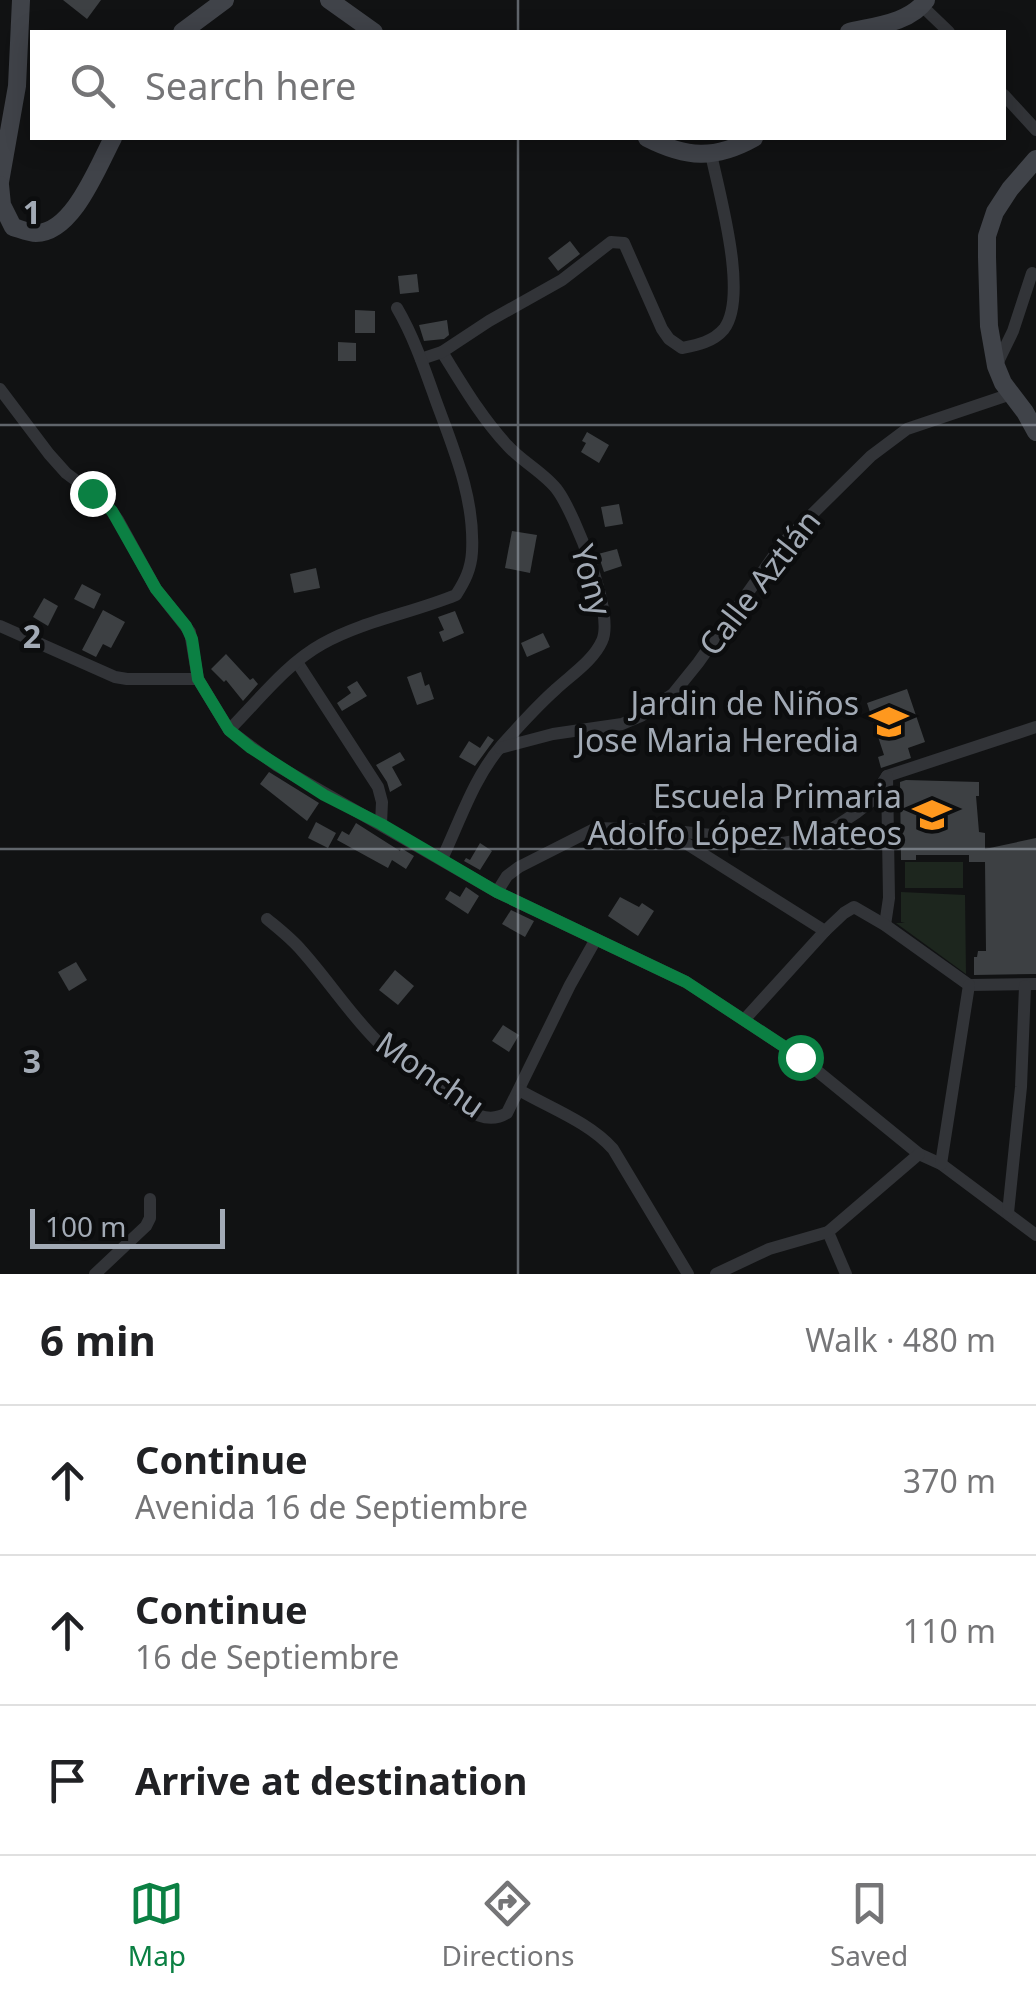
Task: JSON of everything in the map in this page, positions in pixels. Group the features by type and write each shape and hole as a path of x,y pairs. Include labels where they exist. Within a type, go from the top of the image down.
{"street":[{"path":"21,0 17,86 0,183 2,205 13,227 34,234 64,222 112,140"},
{"path":"185,30 225,0"},
{"path":"329,0 371,30"},
{"path":"858,30 898,20 924,3 946,30"},
{"path":"1006,97 1036,130"},
{"path":"652,140 682,153 711,154 750,140"},
{"path":"421,359 442,352 562,280 610,242 624,243 669,339 682,348 713,338 725,327 732,307 734,281 711,154"},
{"path":"1036,160 994,212 987,236 990,326 996,366 1002,383 1036,432"},
{"path":"996,366 1013,331 1032,273"},
{"path":"229,730 297,662 320,646 345,633 456,595 470,570 469,502 459,462 421,359 397,308"},
{"name":"Yony","path":"442,352 480,413 505,444 559,492 604,608 605,632 592,657 544,700 500,748 476,784 442,859"},
{"path":"0,389 49,454 106,504 118,520 156,589 190,632 198,679 229,730 328,797 497,892 686,982 800,1057 919,1154 941,1164 1036,1235"},
{"name":"Calle Aztlán","path":"500,748 553,734 622,724 653,708 673,694 698,663 783,543 871,456 907,428 1011,394"},
{"path":"0,626 115,676 198,679"},
{"path":"297,662 378,787 381,824"},
{"path":"497,892 507,876 519,867 596,828 726,835 783,844 806,839 856,814 870,802 887,776 1036,727"},
{"path":"885,925 889,898 887,776"},
{"path":"666,830 825,931"},
{"path":"744,1020 825,931 854,907 969,986 1031,985 1008,1214"},
{"name":"Monchu","path":"267,919 300,948 378,1042 473,1113 488,1119 507,1113 596,940"},
{"path":"941,1164 969,986"},
{"path":"519,1090 614,1149 688,1274"},
{"path":"716,1274 769,1249 828,1232 919,1154"},
{"path":"94,1274 146,1226 150,1199"},
{"path":"828,1232 846,1274"}],"shaded area":[{"path":"905,862 963,862 963,888 905,888"},
{"path":"901,892 965,895 966,974 896,923 905,923 901,922"}],"building":[{"path":"63,0 101,0 87,19"},
{"path":"570,241 580,254 558,271 548,258"},
{"path":"417,274 419,292 400,294 398,276"},
{"path":"355,310 375,311 375,333 355,333"},
{"path":"447,320 449,335 424,341 419,325"},
{"path":"338,342 356,343 356,361 338,361"},
{"path":"587,432 609,445 599,463 581,452"},
{"path":"619,504 623,524 605,527 601,507"},
{"path":"512,531 537,535 530,573 505,568"},
{"path":"617,549 622,566 604,572 598,554"},
{"path":"316,568 320,588 294,593 290,574"},
{"path":"82,584 101,594 94,609 74,599"},
{"path":"44,598 58,606 48,626 33,617"},
{"path":"103,610 125,622 111,648 103,644 96,657 82,650"},
{"path":"455,611 464,633 443,642 439,632 444,630 438,617"},
{"path":"543,633 550,647 527,657 521,643"},
{"path":"226,654 258,684 243,701 211,669"},
{"path":"421,672 434,699 417,705 407,677"},
{"path":"357,681 367,696 342,711 337,703 351,693 347,687"},
{"path":"907,689 925,742 908,748 911,758 881,768 878,757 884,755 867,703"},
{"path":"488,736 494,740 475,766 459,757 469,741 480,748"},
{"path":"400,752 405,760 392,767 402,785 390,792 376,765"},
{"path":"269,772 319,803 307,821 260,784"},
{"path":"900,782 979,782 979,832 985,833 985,849 1036,838 1036,974 974,975 974,957 978,951 986,951 985,862 969,862 969,855 916,855 916,860 901,860"},
{"path":"316,822 336,833 328,848 308,838"},
{"path":"356,823 414,856 406,869 392,860 388,868 337,840 342,831 349,835"},
{"path":"480,843 492,851 480,870 464,861 470,860"},
{"path":"466,887 479,896 468,914 445,899 450,891 460,897"},
{"path":"620,897 654,911 638,936 608,916"},
{"path":"511,910 534,921 525,937 502,924"},
{"path":"76,962 87,980 69,991 58,972"},
{"path":"395,970 414,986 398,1005 379,990"},
{"path":"503,1025 519,1035 509,1052 492,1041"}],"place":[{"name":"Jardin de Niños Jose Maria Heredia","path":"889,722"},
{"name":"Escuela Primaria Adolfo López Mateos","path":"932,815"}],"route":[{"path":"92,493 112,511 156,589 186,626 198,679 229,730 251,748 324,795 497,892 686,982 800,1057"}]}
